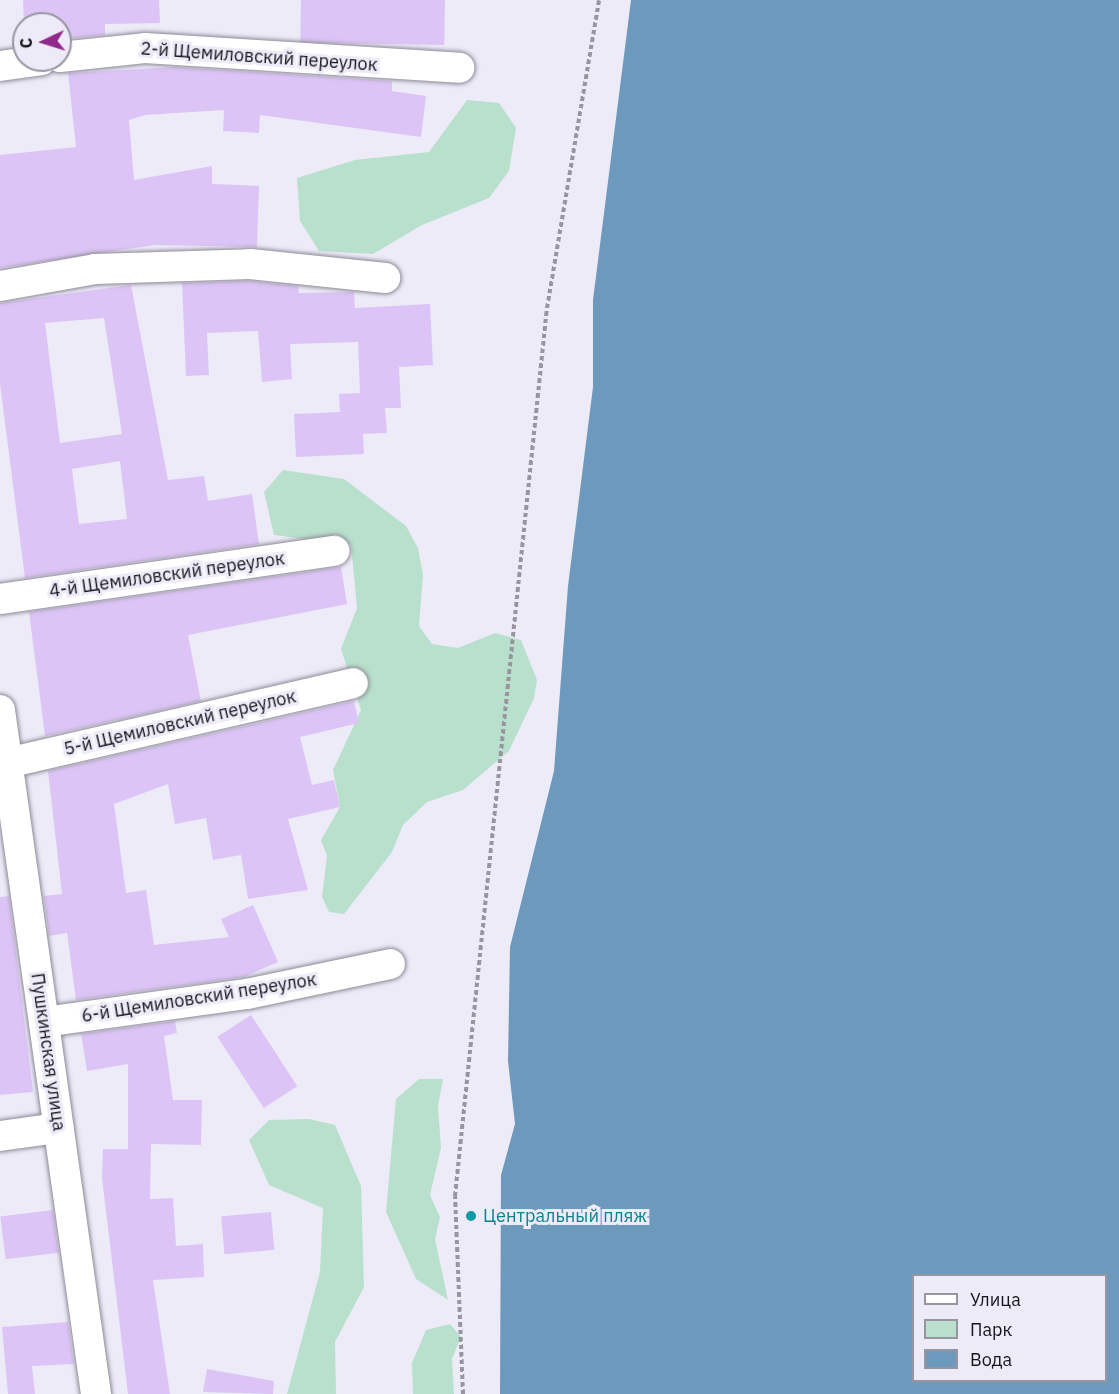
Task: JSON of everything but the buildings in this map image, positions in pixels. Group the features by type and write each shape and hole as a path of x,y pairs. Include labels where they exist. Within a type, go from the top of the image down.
{"street":[{"name":"2-й Щемиловский переулок","path":"72,56 145,48 459,68"},
{"path":"0,286 95,269 250,264 385,278"},
{"name":"4-й Щемиловский переулок","path":"0,599 335,551"},
{"name":"5-й Щемиловский переулок","path":"8,763 352,683"},
{"name":"Пушкинская улица","path":"0,710 96,1394"},
{"name":"6-й Щемиловский переулок","path":"44,1022 247,994 390,964"},
{"path":"0,1136 58,1128"}],"path":[{"path":"463,1394 454,1196 547,308 599,0"}],"green space":[{"path":"467,100 499,103 516,128 509,171 489,198 422,225 373,254 319,251 300,221 297,178 355,160 429,152"},
{"path":"283,470 344,479 406,526 418,548 423,575 419,626 432,644 458,648 495,633 521,640 537,680 534,698 509,751 463,790 427,802 403,825 392,852 344,914 329,912 322,897 327,856 321,840 340,807 333,770 361,710 341,649 357,608 351,545 274,535 264,492"},
{"path":"419,1079 443,1079 438,1106 441,1148 430,1195 440,1217 435,1239 448,1300 416,1279 386,1212 396,1099"},
{"path":"309,1119 335,1125 361,1186 364,1287 335,1342 336,1394 287,1394 320,1272 323,1208 269,1185 249,1140 269,1120"},
{"path":"450,1324 461,1337 452,1359 454,1394 413,1394 412,1363 426,1330"}],"water":[{"path":"631,0 1119,0 1119,1394 500,1394 501,1175 515,1124 508,1061 510,947 554,771 568,586 593,387 593,300"}],"place":[{"name":"Центральный пляж","path":"471,1216"}]}
